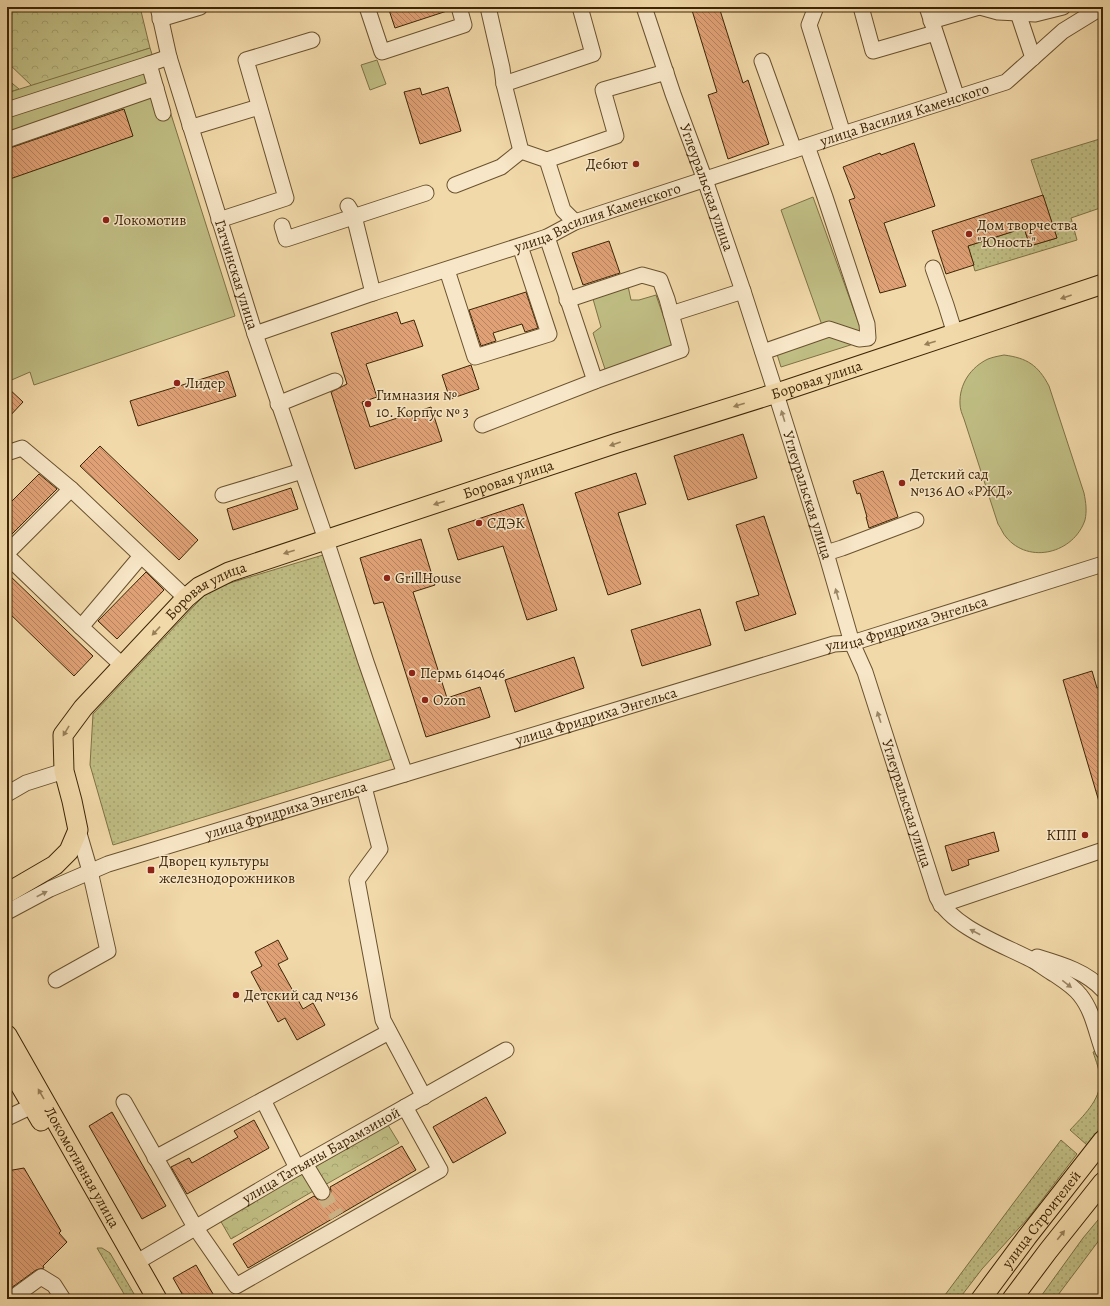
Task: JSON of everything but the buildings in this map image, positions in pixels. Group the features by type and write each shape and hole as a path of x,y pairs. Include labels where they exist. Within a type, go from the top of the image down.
{"main road":[{"name":"Боровая улица","path":"78,830 64,772 63,735 84,708 186,598 199,588 229,572 1103,284"},
{"path":"7,893 56,865 69,851 78,830"},
{"name":"Локомотивная улица","path":"7,1035 157,1299"},
{"name":"Локомотивная улица","path":"7,1063 144,1299"},
{"name":"улица Строителей","path":"981,1299 1027,1237 1103,1140"},
{"name":"улица Строителей","path":"1012,1299 1048,1250 1103,1182"},
{"path":"972,1299 1027,1237"},
{"path":"1018,1299 1048,1250"}],"street":[{"path":"159,13 200,7"},
{"path":"367,7 382,52 464,25 459,7"},
{"path":"488,7 502,68 504,84 521,151"},
{"path":"504,84 593,54 580,7"},
{"name":"Углеуральская улица","path":"644,7 743,291 826,553 852,643 865,672 937,897 941,906 962,924 1010,950"},
{"path":"816,7 809,25 843,134"},
{"path":"861,7 873,51 931,20 979,7 998,12 1036,14 1063,7"},
{"name":"улица Василия Каменского","path":"255,334 373,293 547,237 575,222 1006,82 1063,31 1102,7"},
{"name":"Гатчинская улица","path":"159,13 169,57 218,220 278,404 326,540 405,774"},
{"path":"1018,13 1033,58"},
{"path":"931,20 956,98"},
{"path":"218,220 286,198 246,60 312,40"},
{"path":"7,110 169,57"},
{"path":"762,61 800,148 825,197 867,324 868,338 859,339 829,329 763,352"},
{"path":"149,64 163,114"},
{"path":"521,151 547,160 616,136 603,90 666,72"},
{"path":"7,140 156,88"},
{"path":"190,126 196,126 259,107"},
{"path":"455,185 501,167 521,151"},
{"path":"547,160 563,210 575,222"},
{"path":"282,226 286,239 351,211 426,193"},
{"path":"351,211 373,293"},
{"path":"547,237 595,381"},
{"path":"446,270 475,357 549,334 520,246"},
{"path":"933,268 955,334"},
{"path":"482,425 595,381 681,350 660,280 642,275 567,300"},
{"path":"671,314 743,291"},
{"path":"278,404 335,381"},
{"path":"7,453 22,448 71,489 186,598"},
{"path":"223,495 302,471"},
{"path":"71,489 7,554 123,666"},
{"path":"826,553 916,520"},
{"path":"81,627 141,556"},
{"name":"улица Фридриха Энгельса","path":"90,871 108,864 834,644 852,643 1103,564"},
{"path":"7,794 26,784 64,772"},
{"path":"364,787 380,849 357,880 383,1020 424,1097"},
{"name":"Боровая улица","path":"56,980 108,952 90,871 78,830"},
{"path":"941,906 1103,850"},
{"path":"37,876 90,871"},
{"path":"7,912 90,871"},
{"path":"1010,950 1063,965 1084,975 1103,990"},
{"path":"1010,950 1035,962 1066,982 1080,994 1092,1016 1103,1051"},
{"path":"155,1158 389,1032"},
{"name":"улица Татьяны Барамзиной","path":"137,1262 301,1166 506,1050"},
{"path":"263,1100 301,1166 322,1192"},
{"path":"124,1102 195,1227 236,1286 340,1221 440,1170 405,1108"},
{"path":"7,1118 32,1106"},
{"path":"14,1295 41,1277 54,1285 63,1299"}],"green space":[{"path":"7,7 140,7 150,48 32,86 7,62"},
{"name":"Локомотив","path":"150,48 235,316 34,385 30,372 7,382 7,93"},
{"path":"377,60 386,84 370,90 361,65"},
{"path":"7,79 19,89 7,93"},
{"path":"1103,138 1103,207 1071,218 1077,240 975,271 968,246 1024,228 1030,246 1057,238 1031,160"},
{"path":"813,197 860,327 863,341 781,367 776,351 823,328 781,210"},
{"path":"628,286 631,300 639,300 656,295 674,347 606,372 593,333 601,327 593,299"},
{"path":"1004,355 1019,358 1031,364 1045,379 1049,386 1084,493 1086,517 1079,531 1071,541 1050,551 1038,553 1026,551 1016,546 1004,534 998,524 961,410 960,397 964,383 971,371 988,359"},
{"path":"323,555 392,759 113,845 90,765 93,714 210,589"},
{"path":"1096,1051 1103,1070 1103,1126 1087,1145 1070,1130 1090,1108 1097,1094 1100,1080 1099,1070 1093,1052"},
{"path":"388,1125 399,1143 323,1186 313,1168"},
{"path":"1061,1140 1077,1154 1029,1217 982,1269 959,1299 942,1299 1012,1205"},
{"path":"304,1171 315,1190 231,1239 220,1220"},
{"path":"1103,1214 1103,1235 1055,1299 1039,1299 1083,1238"},
{"path":"97,1248 102,1248 110,1253 137,1299 127,1299"}],"tunnel":[{"path":"322,1192 337,1216"}],"place":[{"name":"Дебют","path":"636,164"},
{"name":"Локомотив","path":"106,220"},
{"name":"Дом творчества \"Юность\"","path":"969,234"},
{"name":"Лидер","path":"177,383"},
{"name":"Гимназия № 10. Корпус № 3","path":"368,404"},
{"name":"Детский сад №136 АО «РЖД»","path":"902,483"},
{"name":"СДЭК","path":"479,523"},
{"name":"GrillHouse","path":"387,578"},
{"name":"Пермь 614046","path":"412,673"},
{"name":"Ozon","path":"425,700"},
{"name":"КПП","path":"1085,835"},
{"name":"Дворец культуры железнодорожников","path":"151,870"},
{"name":"Детский сад №136","path":"236,995"}]}
